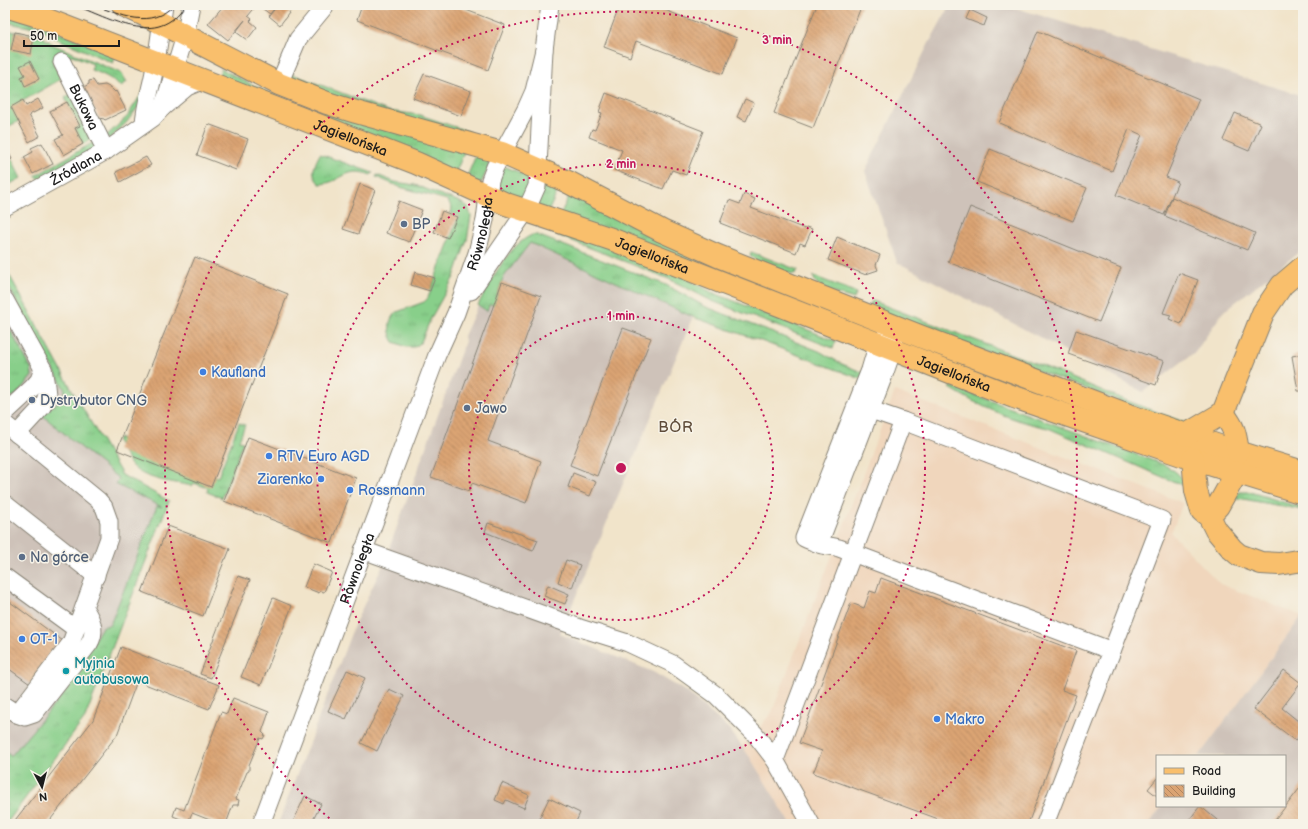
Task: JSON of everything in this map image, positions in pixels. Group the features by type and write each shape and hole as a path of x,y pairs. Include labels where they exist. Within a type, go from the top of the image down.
{"main road":[{"name":"Jagiellońska","path":"123,5 163,15 186,36 279,84 349,110 502,153 539,168 662,231 708,252 1075,395 1186,435 1237,462 1303,493"},
{"name":"Jagiellońska","path":"5,6 35,15 204,80 416,163 488,196 526,211 611,239 1014,397 1193,459 1237,462 1303,472"},
{"path":"1186,435 1224,413 1263,313 1282,285 1303,267"},
{"path":"1209,516 1218,506 1237,462 1235,432 1233,426 1224,413"},
{"path":"1193,459 1196,491 1202,511 1209,516 1223,541 1239,555 1250,560 1270,564 1303,560"}],"street":[{"path":"144,124 145,108 151,88 186,36 191,5"},
{"path":"279,84 298,39 326,5"},
{"path":"544,50 550,5"},
{"path":"163,15 166,66"},
{"name":"Równoległa","path":"261,824 437,355 456,313 477,253 485,220 490,180 502,153 534,91 544,50"},
{"name":"Równoległa","path":"456,313 526,211 537,186 544,50"},
{"name":"Bukowa","path":"62,62 106,151"},
{"name":"Źródlana","path":"162,108 166,66"},
{"name":"Źródlana","path":"5,207 106,151 153,118 162,108 187,87 204,80"},
{"path":"5,300 42,369 46,390 45,401 42,407 11,429 98,500 104,507 109,521 109,538 71,643 11,710 25,716 34,714 89,644 93,635 93,625 89,614 84,608"},
{"path":"896,326 886,346 870,370 804,538 837,548 1112,651"},
{"path":"820,544 871,410 886,346"},
{"path":"5,413 39,380 42,369"},
{"path":"871,410 1162,520 1045,824"},
{"path":"775,760 903,421"},
{"path":"5,504 96,576"},
{"path":"363,550 580,628 628,643 673,664 716,695 755,734 775,760 811,824"},
{"path":"5,577 76,629"}],"shaded area":[{"path":"950,5 1006,5 1303,96 1303,249 1223,312 1196,351 1143,392 897,262 865,171 928,45"},
{"path":"529,243 693,317 560,634 653,672 687,692 729,729 749,756 791,824 278,824 355,623 383,565 465,341 464,336 478,305 503,278"},
{"path":"5,267 105,449 128,483 169,501 85,718 6,824"},
{"path":"895,391 1183,503 1171,533 1220,584 1302,616 1200,755 1156,755 1156,807 1161,807 1149,824 791,824 742,746 750,739 772,712"},
{"path":"1302,616 1303,824 1149,824 1161,807 1286,807 1286,755 1200,755"}],"green space":[{"path":"5,13 117,54 113,63 58,39 43,30 5,22"},
{"path":"5,30 41,36 54,45 121,73 127,82 121,86 107,76 91,70 93,64 72,55 67,59 58,57 52,60 61,79 12,107 19,121 5,128"},
{"path":"221,69 290,102 465,150 455,174 217,79"},
{"path":"290,73 388,111 420,115 470,132 469,137 353,105 289,77"},
{"path":"143,92 141,103 126,123 110,139 106,136 128,116"},
{"path":"71,94 94,138 83,144 75,128 79,125 65,98"},
{"path":"94,142 95,148 40,179 35,176"},
{"path":"477,153 493,158 481,183 466,179"},
{"path":"320,154 373,173 371,175 362,172 349,173 334,181 320,184 315,176 314,169"},
{"path":"12,159 21,178 10,184 5,174 5,163"},
{"path":"506,167 528,176 528,187 522,197 515,198 500,192 497,186 502,169"},
{"path":"377,175 395,182 415,185 460,202 468,207 471,216 467,240 454,277 431,318 421,342 414,347 406,347 394,342 390,330 391,318 397,312 424,302 428,298 459,216 451,213 452,208 447,200 400,187 376,177"},
{"path":"545,181 560,186 549,210 538,207 539,198"},
{"path":"571,192 847,314 843,323 560,215"},
{"path":"555,226 684,277 711,292 836,341 833,348 712,301 669,279 552,233"},
{"path":"532,235 537,235 666,285 704,306 819,351 842,364 864,373 861,379 693,317 530,243 503,278 494,306 490,304 487,311 478,305 500,266 515,247"},
{"path":"751,252 798,270 793,274 761,264 750,256"},
{"path":"5,267 72,390 122,475 169,501 85,718 6,824 5,752 11,756 70,686 67,683 102,627 110,625 157,506 162,507 115,484 119,479 42,415 63,398 65,390 5,280"},
{"path":"813,276 855,292 856,294 854,299 824,289 816,282"},
{"path":"873,301 1043,366 1125,400 1181,421 1193,422 1185,425 869,309 871,302"},
{"path":"5,321 31,368 32,376 15,396 5,397"},
{"path":"951,386 1162,464 1176,472 1187,485 1172,481 1048,428 1010,417 985,407 961,395 950,388"},
{"path":"239,423 245,425 239,441 243,442 222,498 207,492 208,488 194,483 192,486 159,480 143,474 131,465 117,441 119,438 130,442 130,444 218,477"},
{"path":"1240,492 1250,492 1303,508 1303,510 1232,497"}],"building":[{"path":"224,5 257,5 248,16 252,19 250,21 257,27 247,40 236,32 245,20 228,40 208,24"},
{"path":"266,5 277,5 270,14 263,9"},
{"path":"278,5 287,5 292,9 280,25 269,16"},
{"path":"362,5 453,5 505,25 488,70 357,20"},
{"path":"620,5 652,5 737,38 723,74 636,41 630,57 604,47"},
{"path":"817,5 855,5 861,7 813,128 774,113"},
{"path":"970,10 987,18 984,26 966,19"},
{"path":"1038,31 1199,99 1166,177 1178,182 1164,215 1116,195 1142,135 1129,129 1112,171 999,123"},
{"path":"15,32 34,36 31,54 11,50"},
{"path":"30,61 39,79 25,86 21,77 25,75 20,66"},
{"path":"424,74 471,91 461,116 413,98"},
{"path":"93,80 97,86 105,85 115,92 116,91 126,110 105,120 99,118 82,88 89,84 89,81"},
{"path":"606,93 703,131 686,175 672,170 663,189 614,170 622,150 589,137 592,129 595,130 602,113 599,112"},
{"path":"38,99 43,108 29,115 40,136 29,142 11,107 23,100 26,106"},
{"path":"745,99 754,103 746,121 737,117"},
{"path":"67,102 80,126 75,128 83,144 64,155 55,139 63,135 50,111"},
{"path":"1235,113 1261,124 1249,151 1223,140"},
{"path":"208,124 248,139 236,170 197,155"},
{"path":"42,143 53,164 33,174 24,157 33,152 31,148"},
{"path":"5,146 12,159 5,163"},
{"path":"990,149 1087,188 1073,221 977,182"},
{"path":"146,157 151,165 120,182 116,172"},
{"path":"360,184 375,190 358,234 343,229"},
{"path":"744,194 755,199 751,208 805,229 806,227 812,229 805,245 800,243 796,253 720,223 729,200 740,204"},
{"path":"1172,197 1255,233 1247,250 1165,216"},
{"path":"399,201 422,210 409,242 386,233"},
{"path":"970,207 1121,268 1099,322 948,262"},
{"path":"442,211 457,217 448,238 434,232"},
{"path":"837,237 880,255 876,265 878,270 866,275 828,260"},
{"name":"Kaufland","path":"195,257 288,294 211,487 117,450"},
{"path":"415,272 435,278 430,291 411,285"},
{"path":"1179,273 1198,280 1181,324 1169,319 1171,315 1163,313"},
{"path":"502,282 541,296 488,441 541,461 526,503 472,483 469,491 431,477"},
{"path":"623,328 651,338 597,476 570,465"},
{"path":"1076,330 1164,361 1156,385 1068,354"},
{"path":"1303,354 1303,391 1298,391 1292,356"},
{"path":"248,437 356,478 332,543 224,501"},
{"path":"573,473 596,482 590,496 568,487"},
{"path":"488,523 538,540 533,551 485,532"},
{"path":"168,526 230,549 203,616 142,592"},
{"path":"566,560 580,565 572,588 558,582"},
{"path":"313,564 332,572 324,592 320,591 319,593 304,587"},
{"path":"238,576 250,580 211,678 200,674"},
{"name":"Makro","path":"881,578 1076,651 1062,690 1076,695 1028,824 952,824 813,773 822,751 799,743 851,603 864,608 870,591 876,593"},
{"path":"548,585 569,594 565,604 544,596"},
{"path":"273,598 292,606 261,685 241,677"},
{"path":"6,599 63,641 30,684 5,666"},
{"path":"121,647 219,685 209,709 137,681 117,735 47,824 12,824 93,720"},
{"path":"347,670 365,678 346,719 328,711"},
{"path":"1284,670 1301,683 1282,708 1303,725 1303,731 1296,741 1254,709"},
{"path":"389,689 404,696 377,751 361,743"},
{"path":"233,698 269,712 262,732 265,735 263,739 260,738 249,765 249,771 247,772 236,799 239,800 238,805 233,805 226,824 220,824 192,813 188,822 173,816 176,807 184,810 221,712 227,714"},
{"path":"1156,779 1156,795 1148,789"},
{"path":"502,783 529,795 524,808 506,800 504,804 495,800"},
{"path":"1303,784 1303,824 1272,824"},
{"path":"305,796 321,804 311,824 292,824"},
{"path":"549,798 580,813 575,824 549,824 539,819"},
{"path":"1199,807 1201,807 1222,824 1196,824 1190,819"}],"tram line":[{"path":"74,5 118,22 148,28 161,25 174,18 185,5"},
{"path":"94,5 125,16 145,19 165,13 174,5"}],"place":[{"name":"BP","path":"404,224"},
{"name":"Kaufland","path":"203,372"},
{"name":"Dystrybutor CNG","path":"32,400"},
{"name":"Jawo","path":"467,408"},
{"name":"RTV Euro AGD","path":"269,456"},
{"name":"Ziarenko","path":"321,479"},
{"name":"Rossmann","path":"350,490"},
{"name":"Na górce","path":"22,557"},
{"name":"OT-1","path":"22,639"},
{"name":"Myjnia autobusowa","path":"66,671"},
{"name":"Makro","path":"937,719"}],"district":[{"name":"BÓR","path":"676,427"}]}
